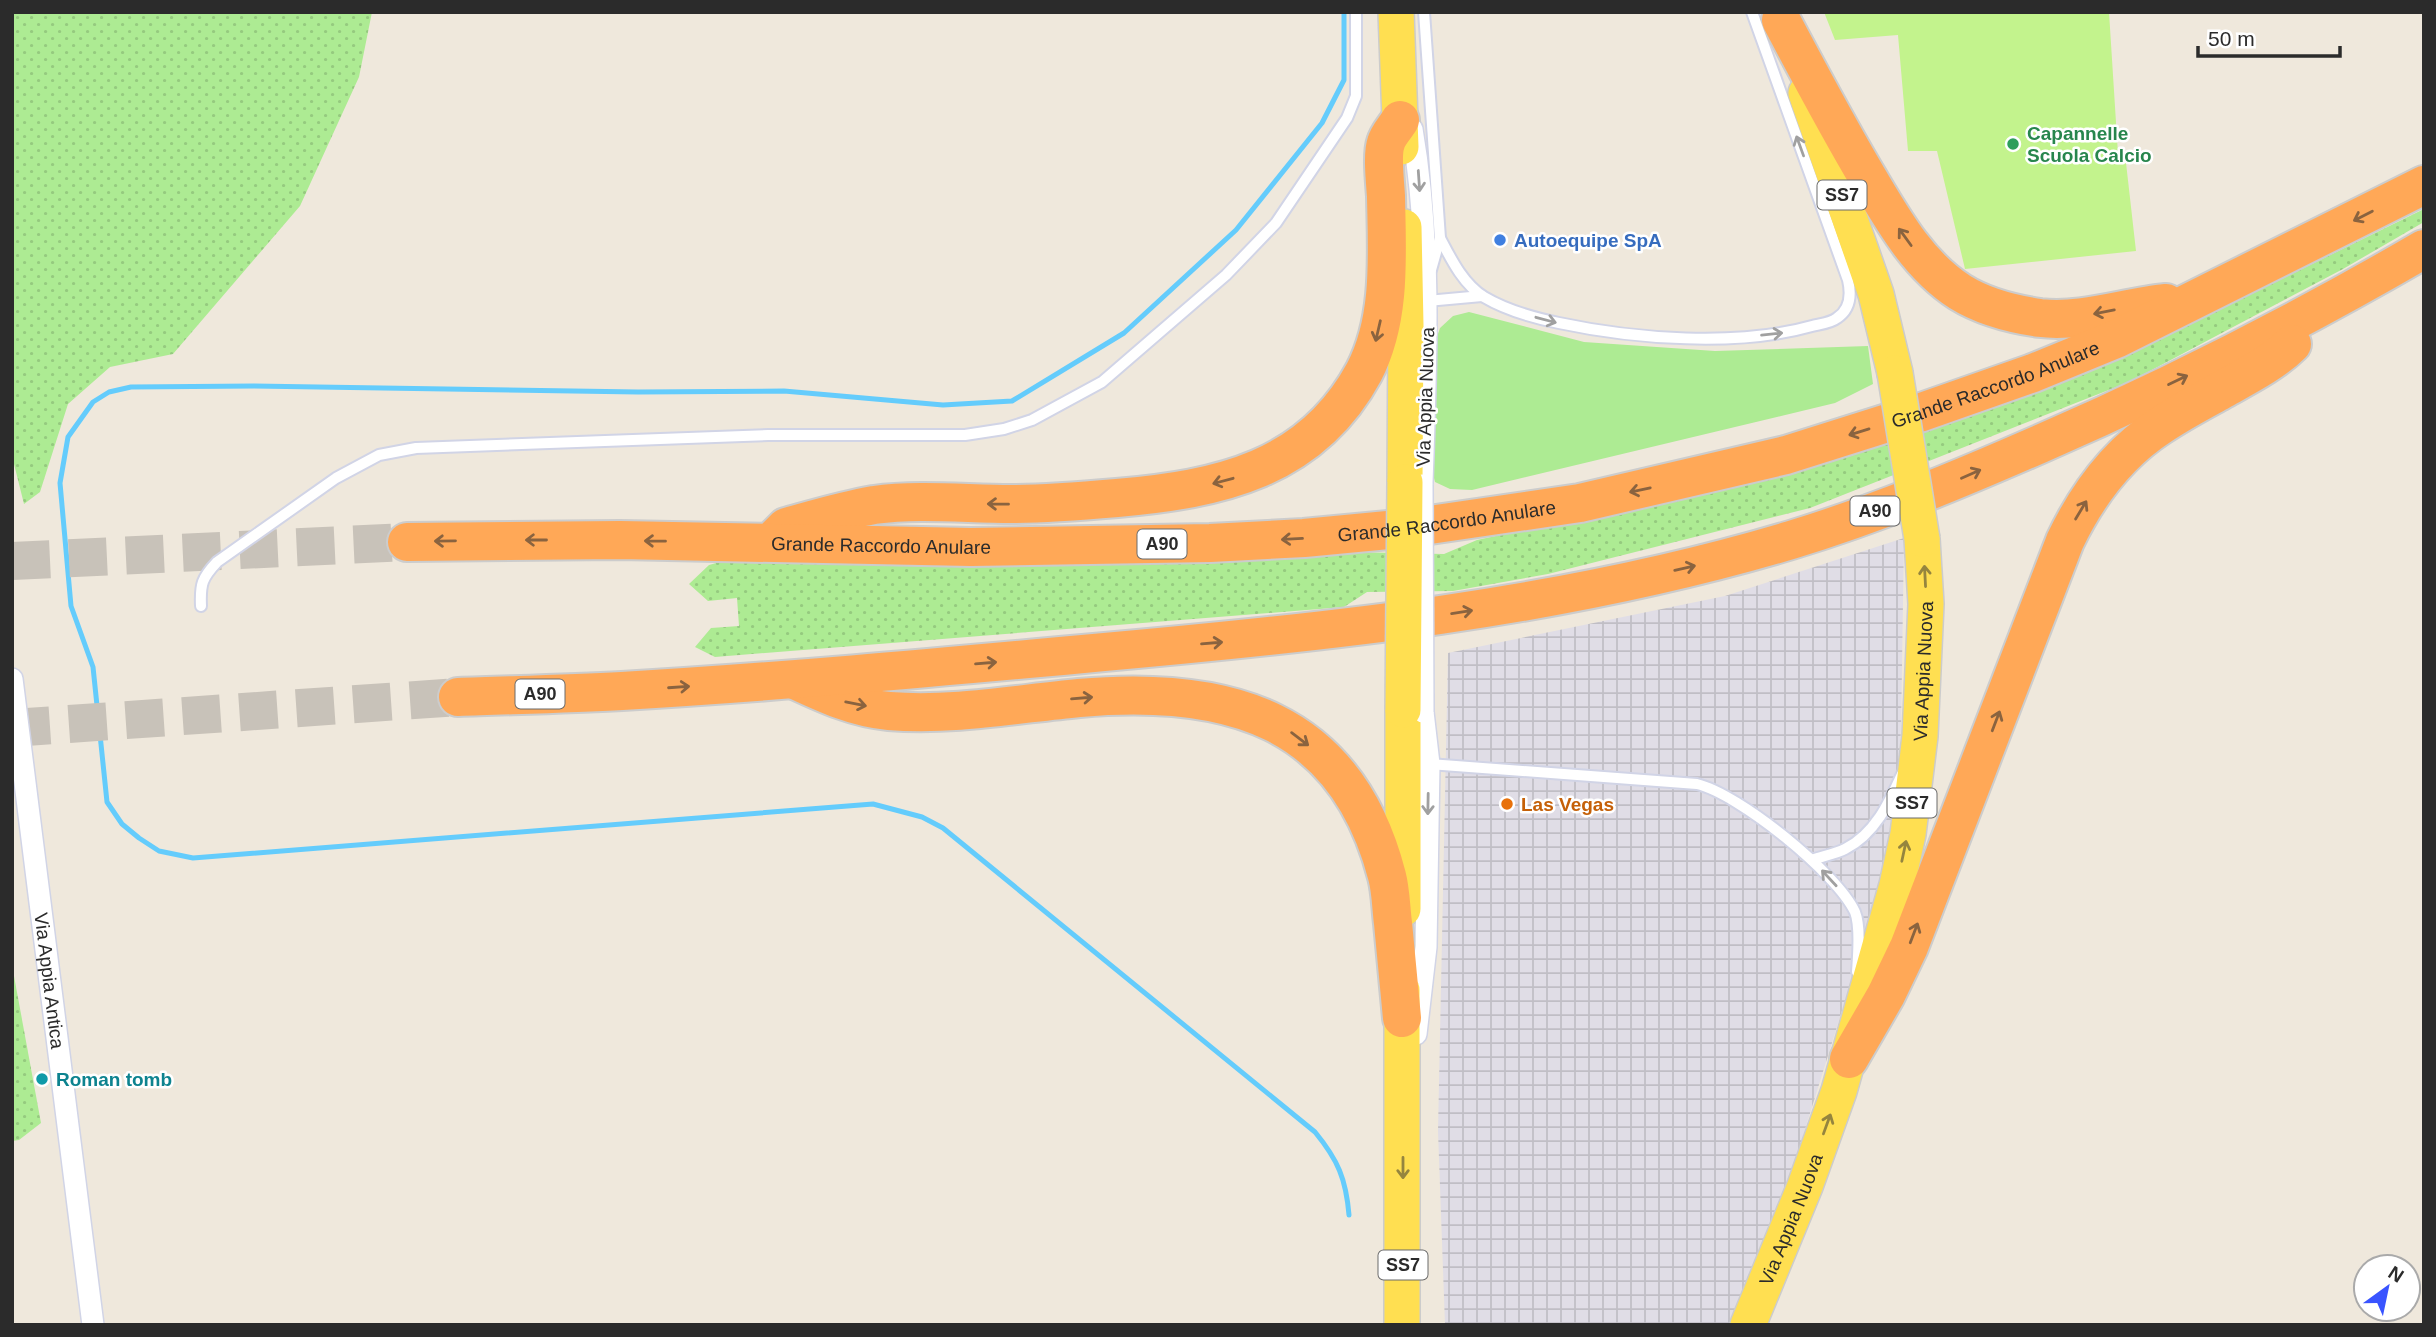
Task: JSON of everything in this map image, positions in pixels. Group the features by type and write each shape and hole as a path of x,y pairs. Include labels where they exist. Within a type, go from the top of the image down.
{"highway":[{"path":"1770,15 1898,228 1929,267 1962,293 2006,312 2052,319 2196,300"},
{"path":"768,543 786,527 874,505 921,502 1054,503 1135,496 1217,483 1253,472 1283,458 1313,436 1332,417 1354,389 1371,356 1379,332 1384,299 1387,249 1386,143 1400,120"},
{"name":"Grande Raccordo Anulare","path":"407,542 527,540 971,547 1210,543 1343,534 1527,512 1786,455 1859,433 2033,373 2116,339 2424,185"},
{"name":"A90","path":"458,697 621,691 793,679 1236,641 1511,605 1717,561 1796,538 1949,484 2113,412 2424,249"},
{"path":"1849,1059 1886,995 1909,947 2065,541 2089,497 2103,477 2159,426 2262,367 2290,346 2323,304"},
{"path":"793,679 842,702 886,710 950,712 1079,698 1149,697 1214,702 1249,710 1277,723 1304,742 1332,768 1354,796 1371,828 1388,880 1402,1018"}],"main road":[{"name":"Via Appia Nuova","path":"1748,1325 1804,1186 1849,1059 1897,885 1908,834 1920,736 1926,604 1922,539 1895,373 1873,285 1770,15"},
{"name":"Via Appia Nuova","path":"1396,27 1413,483 1413,711 1402,1018 1402,1325"},
{"path":"1403,1205 1418,1325"}],"street":[{"name":"Via Appia Nuova","path":"1396,27 1418,162 1427,301 1413,483"},
{"name":"Via Appia Antica","path":"12,679 93,1325"},
{"name":"Via Appia Nuova","path":"1404,1132 1425,965 1429,764 1413,711"}],"lane":[{"path":"201,606 200,586 216,562 336,478 379,454 416,448 768,435 965,435 1004,429 1032,420 1102,382 1226,275 1276,223 1347,118 1356,96 1356,12"},
{"path":"1424,12 1440,238 1435,260 1426,279"},
{"path":"1440,238 1458,271 1482,296 1520,312 1560,324 1657,336 1718,337 1777,334 1830,321 1843,312 1850,297 1848,279 1770,15"},
{"path":"1427,301 1482,296"},
{"path":"1812,860 1846,849 1887,809 1920,736"},
{"path":"1429,764 1710,787 1739,803 1812,860 1839,889 1856,914 1856,977"},
{"path":"1849,1059 1855,991"}],"shaded area":[{"path":"1904,538 1901,731 1892,850 1765,1258 1735,1325 1445,1325 1438,1131 1448,653 1725,596"}],"green space":[{"path":"12,12 372,12 359,77 300,206 173,354 110,367 68,404 40,492 24,504 12,456"},
{"name":"Capannelle Scuola Calcio","path":"1824,12 2109,12 2118,154 2125,154 2136,251 1965,269 1937,151 1908,151 1898,35 1835,40"},
{"path":"2424,209 2424,222 2343,269 2129,382 1810,508 1548,574 1453,591 1367,592 1344,607 715,657 695,647 711,628 739,626 737,598 708,601 689,584 709,565 731,559 1350,552 1444,554 1477,540 1868,448 1959,420 2098,365 2165,336"},
{"path":"1469,312 1584,342 1715,351 1868,346 1873,384 1835,403 1472,490 1450,489 1435,482 1427,450 1435,420 1434,346 1440,328 1453,316"},
{"path":"12,965 41,1123 19,1140 12,1141"}],"waterway":[{"path":"1344,12 1344,80 1322,123 1236,230 1124,333 1012,401 943,405 784,391 131,387 109,392 93,402 68,437 60,483 71,606 93,667 107,802 122,824 159,851 193,858 873,804 922,817 943,828 1315,1132 1340,1170 1349,1215"}],"tunnel":[{"path":"12,561 407,542"},
{"path":"12,728 458,697"}],"place":[{"name":"Capannelle Scuola Calcio","path":"2013,144"},
{"name":"Autoequipe SpA","path":"1500,240"},
{"name":"Las Vegas","path":"1507,804"},
{"name":"Roman tomb","path":"42,1079"}]}
